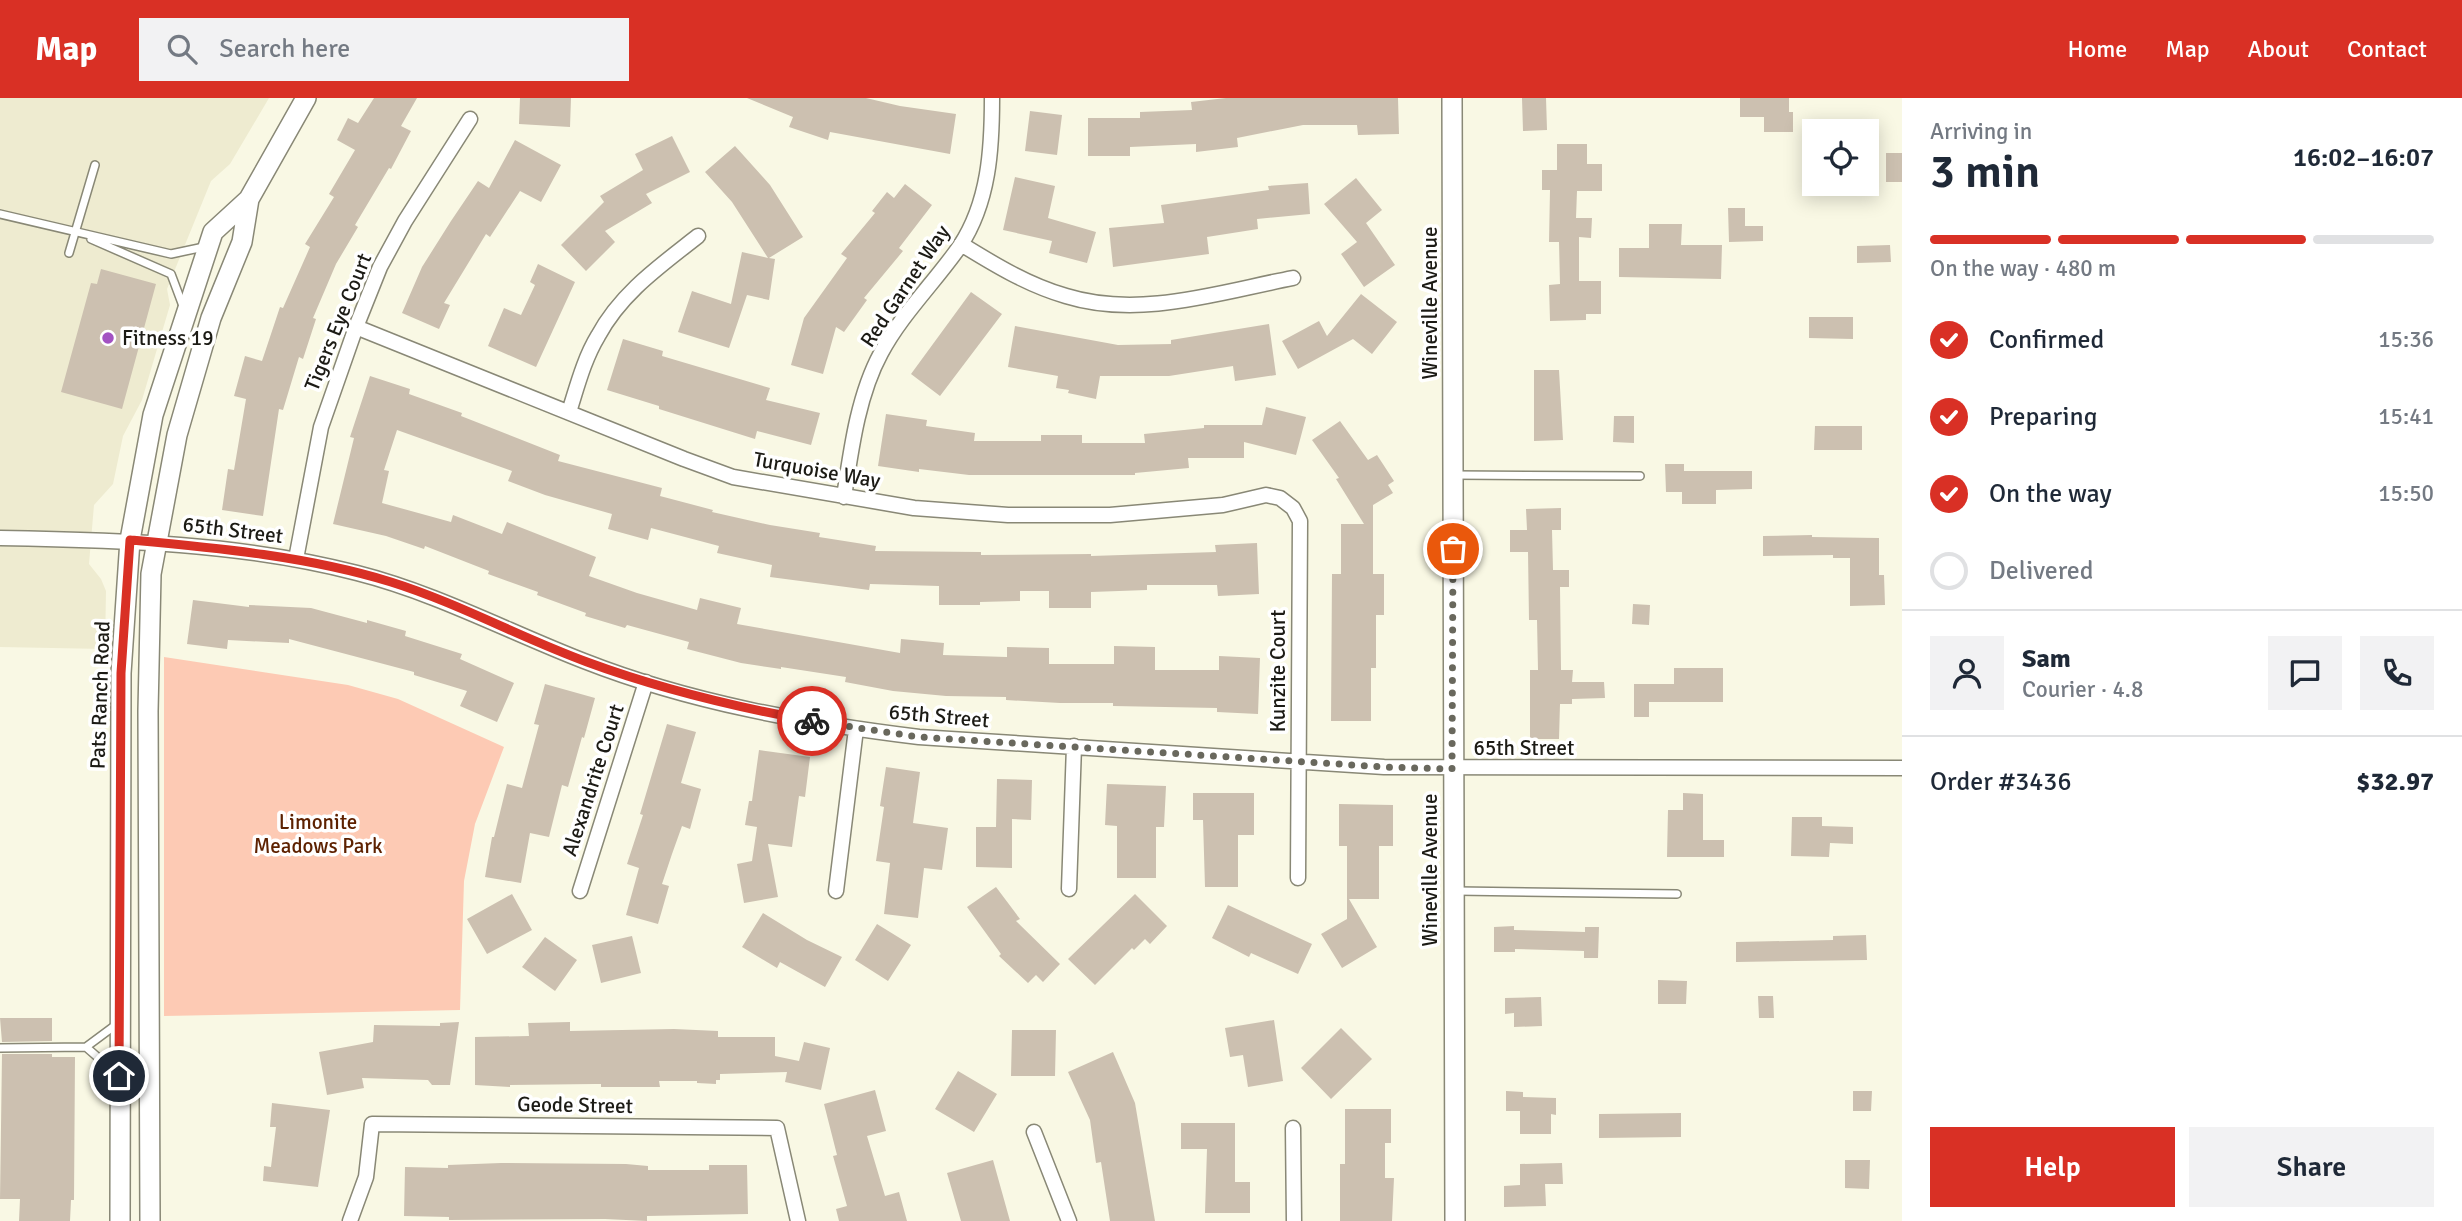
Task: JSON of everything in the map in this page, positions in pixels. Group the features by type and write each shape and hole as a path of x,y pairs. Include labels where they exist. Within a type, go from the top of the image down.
{"street":[{"name":"Pats Ranch Road","path":"150,1221 148,711 151,574 155,542 177,435 211,318 242,242 250,199 306,98"},
{"name":"Red Garnet Way","path":"844,497 859,410 880,354 961,244 986,183 992,149 992,98"},
{"name":"Wineville Avenue","path":"1452,98 1455,1221"},
{"name":"Tigers Eye Court","path":"296,559 321,427 356,327 380,267 405,221 470,119"},
{"name":"Pats Ranch Road","path":"120,1221 121,673 130,540 153,415 208,246 213,232 250,199"},
{"path":"569,412 584,364 613,312 640,282 698,236"},
{"path":"961,244 1003,270 1035,285 1068,297 1100,303 1136,305 1173,302 1293,278"},
{"name":"Turquoise Way","path":"356,327 733,477 914,508 1008,515 1110,515 1223,505 1266,495 1280,498 1293,508"},
{"name":"Kunzite Court","path":"1293,508 1300,521 1298,878"},
{"name":"65th Street","path":"0,538 130,540 296,559 393,583 585,662 710,701 856,729 919,737 1384,767 1902,768"},
{"name":"Alexandrite Court","path":"580,891 646,682"},
{"path":"836,891 856,729"},
{"path":"1069,889 1074,746"},
{"name":"Geode Street","path":"349,1221 366,1177 372,1124 777,1128 788,1187 798,1221"},
{"path":"1293,1128 1294,1221"},
{"path":"1034,1132 1069,1221"}],"lane":[{"path":"69,253 95,165"},
{"path":"0,214 172,254 208,246"},
{"path":"75,232 171,274 186,312"},
{"path":"1453,475 1640,476"},
{"path":"1453,891 1677,894"},
{"path":"0,1048 86,1046 119,1023"},
{"path":"86,1046 119,1076"}],"shaded area":[{"path":"0,98 269,98 230,164 211,181 167,289 170,305 142,400 123,436 113,484 94,505 89,564 101,579 106,591 105,649 0,647"}],"green space":[{"name":"Limonite Meadows Park","path":"164,657 348,685 398,699 504,747 475,824 464,881 460,1010 164,1016"}],"building":[{"path":"374,98 417,98 401,126 411,131 391,169 389,168 355,225 358,227 336,264 313,318 316,319 303,359 299,357 283,410 279,409 263,516 222,510 228,469 234,470 246,399 234,396 245,356 262,361 280,307 283,308 310,247 305,244 334,197 329,194 355,150 337,140 348,118 358,123"},
{"path":"520,98 571,98 570,127 519,124"},
{"path":"747,98 866,98 956,114 950,154 830,132 828,140 789,127 793,117"},
{"path":"1226,98 1398,98 1399,134 1358,135 1357,125 1303,125 1237,138 1238,147 1196,152 1196,144 1130,147 1130,156 1088,156 1088,118 1140,118 1140,112 1192,110 1191,102"},
{"path":"1522,98 1546,98 1547,130 1523,131"},
{"path":"1740,98 1789,98 1789,112 1793,112 1793,132 1764,132 1764,117 1740,117"},
{"path":"1030,111 1062,115 1057,155 1025,151"},
{"path":"672,136 690,172 646,194 652,203 605,231 615,242 586,271 561,245 604,202 600,196 643,170 635,154"},
{"path":"515,140 561,165 541,202 520,191 490,237 486,234 444,303 450,305 439,329 402,313 422,267 451,221 478,181 489,188"},
{"path":"1557,144 1587,144 1587,164 1602,164 1602,191 1577,191 1576,218 1592,218 1591,238 1579,237 1579,281 1601,281 1601,314 1586,314 1586,320 1550,321 1549,285 1560,284 1559,242 1549,242 1550,190 1542,190 1542,170 1557,170"},
{"path":"735,146 770,185 803,237 769,258 775,259 769,300 747,295 729,348 678,332 692,291 731,304 742,252 768,258 732,202 705,172"},
{"path":"1886,153 1902,153 1902,182 1886,182"},
{"path":"1015,177 1055,186 1048,218 1096,232 1087,263 1049,253 1052,241 1003,230"},
{"path":"1356,178 1382,210 1366,223 1395,265 1364,287 1341,254 1357,242 1324,204"},
{"path":"1308,183 1310,214 1257,219 1258,229 1207,237 1209,254 1113,267 1109,228 1164,223 1161,205 1269,190 1268,186"},
{"path":"905,184 932,205 899,248 903,251 864,298 867,300 844,332 836,327 823,374 791,365 804,318 847,258 841,254 875,213 872,211 887,192 894,198"},
{"path":"1728,208 1745,208 1745,226 1763,226 1763,241 1729,242"},
{"path":"1649,224 1682,224 1681,245 1722,245 1721,279 1619,277 1619,248 1649,248"},
{"path":"1890,245 1891,262 1857,263 1857,246"},
{"path":"538,264 575,282 536,367 488,346 504,308 521,315 535,285 530,282"},
{"name":"Fitness 19","path":"101,269 156,284 122,409 61,392 91,283 97,284"},
{"path":"971,292 1002,314 940,396 911,374"},
{"path":"1361,294 1397,322 1372,354 1353,339 1298,369 1282,341 1319,321 1327,336"},
{"path":"1809,317 1853,317 1853,339 1809,338"},
{"path":"1269,324 1276,375 1235,381 1233,366 1169,376 1100,376 1096,399 1056,388 1058,376 1008,367 1015,326 1118,345 1171,344 1171,340"},
{"path":"623,339 663,351 662,356 770,388 766,400 820,413 811,445 757,431 755,439 607,390"},
{"path":"1534,370 1559,370 1563,440 1534,441"},
{"path":"370,376 410,389 409,394 462,413 461,416 560,455 558,461 662,488 660,496 713,510 712,512 820,533 819,537 876,546 875,551 1091,556 1216,552 1215,545 1257,543 1259,594 1218,596 1217,585 1147,585 1147,590 1091,592 1091,608 1049,608 1049,591 1020,591 1020,601 939,605 939,586 870,584 869,590 770,577 772,565 717,553 719,546 651,528 648,540 608,529 612,514 545,495 508,481 512,471 397,430 384,470 389,471 382,503 451,522 453,515 502,534 507,522 596,557 589,576 697,610 700,598 741,608 737,624 900,653 901,639 944,643 943,655 1007,657 1007,647 1049,648 1049,664 1114,664 1114,646 1155,647 1155,670 1219,670 1219,656 1260,658 1258,714 1217,712 1217,708 1113,706 1113,703 1060,703 1006,700 1006,697 946,696 893,691 845,682 846,677 741,663 687,649 689,642 585,616 586,613 537,595 538,592 488,574 489,571 425,546 424,549 386,536 333,524 354,438 350,437"},
{"path":"1266,407 1306,417 1296,455 1244,442 1244,458 1188,458 1189,468 1135,475 969,475 878,466 886,414 927,420 926,426 975,433 974,441 1041,441 1041,435 1082,435 1082,443 1145,443 1144,434 1204,428 1204,425 1262,425"},
{"path":"1614,416 1634,416 1634,443 1613,442"},
{"path":"1340,421 1368,460 1377,455 1394,481 1388,485 1393,493 1373,505 1373,574 1384,574 1384,615 1376,615 1376,668 1371,668 1371,721 1331,721 1332,574 1341,574 1341,524 1364,524 1336,479 1339,478 1312,440"},
{"path":"1815,426 1862,426 1862,450 1814,450"},
{"path":"1665,464 1684,464 1684,471 1752,471 1752,489 1716,490 1716,504 1682,504 1682,492 1666,492"},
{"path":"1561,508 1561,530 1552,530 1553,570 1569,570 1569,587 1560,587 1561,670 1573,670 1572,682 1604,682 1605,698 1572,699 1572,704 1560,704 1559,739 1530,739 1530,670 1538,670 1537,620 1529,620 1528,552 1510,552 1510,530 1527,530 1526,509"},
{"path":"1763,536 1879,538 1879,575 1884,575 1885,605 1850,606 1850,558 1833,558 1833,555 1763,556"},
{"path":"193,600 249,607 311,608 367,623 367,620 406,631 405,636 462,654 460,659 514,683 497,722 460,706 467,691 414,675 414,672 289,639 289,643 228,640 227,649 187,644"},
{"path":"1633,604 1650,605 1649,625 1632,624"},
{"path":"1674,668 1723,668 1723,702 1649,702 1649,717 1634,717 1634,684 1674,684"},
{"path":"545,684 595,698 584,738 582,737 568,787 562,785 549,837 530,833 521,883 485,877 492,837 507,784 522,788 539,725 534,724"},
{"path":"667,724 696,732 681,783 701,789 690,829 682,826 662,884 669,886 658,924 626,915 639,868 627,864"},
{"path":"759,750 810,757 805,797 799,796 792,847 768,844 778,897 744,903 737,864 752,861 757,827 745,825 749,801 752,801"},
{"path":"886,767 920,772 913,823 948,828 942,870 924,868 918,918 884,914 890,863 876,861 884,807 880,806"},
{"path":"997,779 1032,780 1031,820 1012,819 1012,868 976,867 976,827 996,827"},
{"path":"1107,784 1166,786 1164,827 1156,827 1156,878 1117,878 1117,826 1105,825"},
{"path":"1193,793 1254,793 1254,835 1238,835 1238,887 1205,887 1203,820 1193,820"},
{"path":"1683,793 1703,794 1703,840 1724,840 1724,857 1667,857 1668,810 1683,810"},
{"path":"1339,804 1393,805 1393,846 1379,846 1379,899 1349,899 1377,947 1342,968 1321,934 1347,919 1347,846 1339,846"},
{"path":"1792,817 1822,817 1822,826 1853,827 1853,844 1830,843 1829,857 1791,856"},
{"path":"996,887 1020,919 1016,921 1060,964 1043,982 1036,975 1028,983 999,956 1001,954 967,907"},
{"path":"512,894 532,930 487,954 467,919"},
{"path":"1135,894 1167,926 1150,944 1145,939 1134,950 1132,948 1095,985 1068,959"},
{"path":"1228,905 1312,944 1298,974 1251,953 1249,957 1212,938"},
{"path":"763,913 807,940 842,957 825,987 780,962 777,968 742,947"},
{"path":"877,924 911,945 888,981 855,960"},
{"path":"1514,926 1514,930 1585,932 1585,927 1599,927 1598,958 1584,958 1584,951 1515,949 1515,952 1494,952 1494,927"},
{"path":"1866,935 1867,960 1736,962 1736,942 1833,940 1833,936"},
{"path":"632,936 641,973 601,983 592,945"},
{"path":"545,937 577,960 555,991 522,967"},
{"path":"1658,980 1687,981 1686,1004 1658,1004"},
{"path":"1758,996 1773,996 1774,1018 1759,1018"},
{"path":"1541,997 1542,1026 1514,1027 1514,1013 1505,1014 1505,998"},
{"path":"0,1018 52,1018 52,1041 2,1042"},
{"path":"1274,1020 1283,1081 1248,1087 1243,1055 1230,1057 1225,1028"},
{"path":"459,1022 450,1085 432,1085 428,1080 362,1078 364,1088 327,1095 319,1052 373,1042 374,1025 440,1026 440,1023"},
{"path":"570,1022 570,1031 674,1029 718,1031 718,1037 775,1037 775,1056 799,1061 804,1042 830,1048 821,1090 785,1082 787,1072 720,1074 720,1080 716,1080 716,1084 659,1081 660,1087 601,1087 601,1084 510,1087 475,1085 475,1037 529,1036 528,1023"},
{"path":"1341,1028 1372,1059 1331,1099 1301,1068"},
{"path":"1012,1030 1056,1030 1055,1076 1011,1076"},
{"path":"1113,1052 1135,1103 1155,1221 1110,1221 1101,1162 1096,1163 1090,1120 1068,1072"},
{"path":"2,1054 75,1057 74,1200 71,1200 70,1221 19,1221 20,1199 0,1199"},
{"path":"958,1071 997,1094 974,1132 935,1109"},
{"path":"875,1090 886,1131 867,1136 885,1196 899,1192 907,1221 839,1221 836,1209 847,1206 833,1156 837,1155 824,1104"},
{"path":"1506,1091 1523,1092 1523,1097 1556,1098 1556,1115 1551,1114 1551,1134 1520,1134 1520,1111 1506,1111"},
{"path":"1853,1091 1872,1091 1871,1111 1853,1111"},
{"path":"272,1103 330,1110 318,1187 263,1181 264,1166 271,1167 276,1127 270,1127"},
{"path":"1345,1109 1391,1109 1391,1143 1385,1143 1385,1178 1394,1178 1392,1221 1340,1221 1340,1164 1345,1164"},
{"path":"1681,1113 1681,1137 1599,1138 1599,1114"},
{"path":"1181,1123 1235,1123 1235,1182 1250,1182 1250,1213 1205,1213 1207,1149 1181,1149"},
{"path":"993,1160 1010,1221 961,1221 947,1173"},
{"path":"1845,1160 1870,1160 1869,1189 1845,1188"},
{"path":"1562,1163 1563,1184 1545,1184 1546,1206 1504,1207 1504,1186 1520,1185 1520,1164"},
{"path":"626,1164 648,1166 648,1170 709,1170 709,1165 747,1165 748,1214 647,1216 647,1221 449,1220 449,1217 404,1216 405,1167 448,1168 448,1165"}],"way so far":[{"path":"812,721 919,737 1452,769 1453,549"}],"place":[{"name":"Fitness 19","path":"108,338"}],"route":[{"path":"119,1076 121,673 130,540 296,559 357,573 393,583 585,662 646,682 710,701 812,721"}]}
